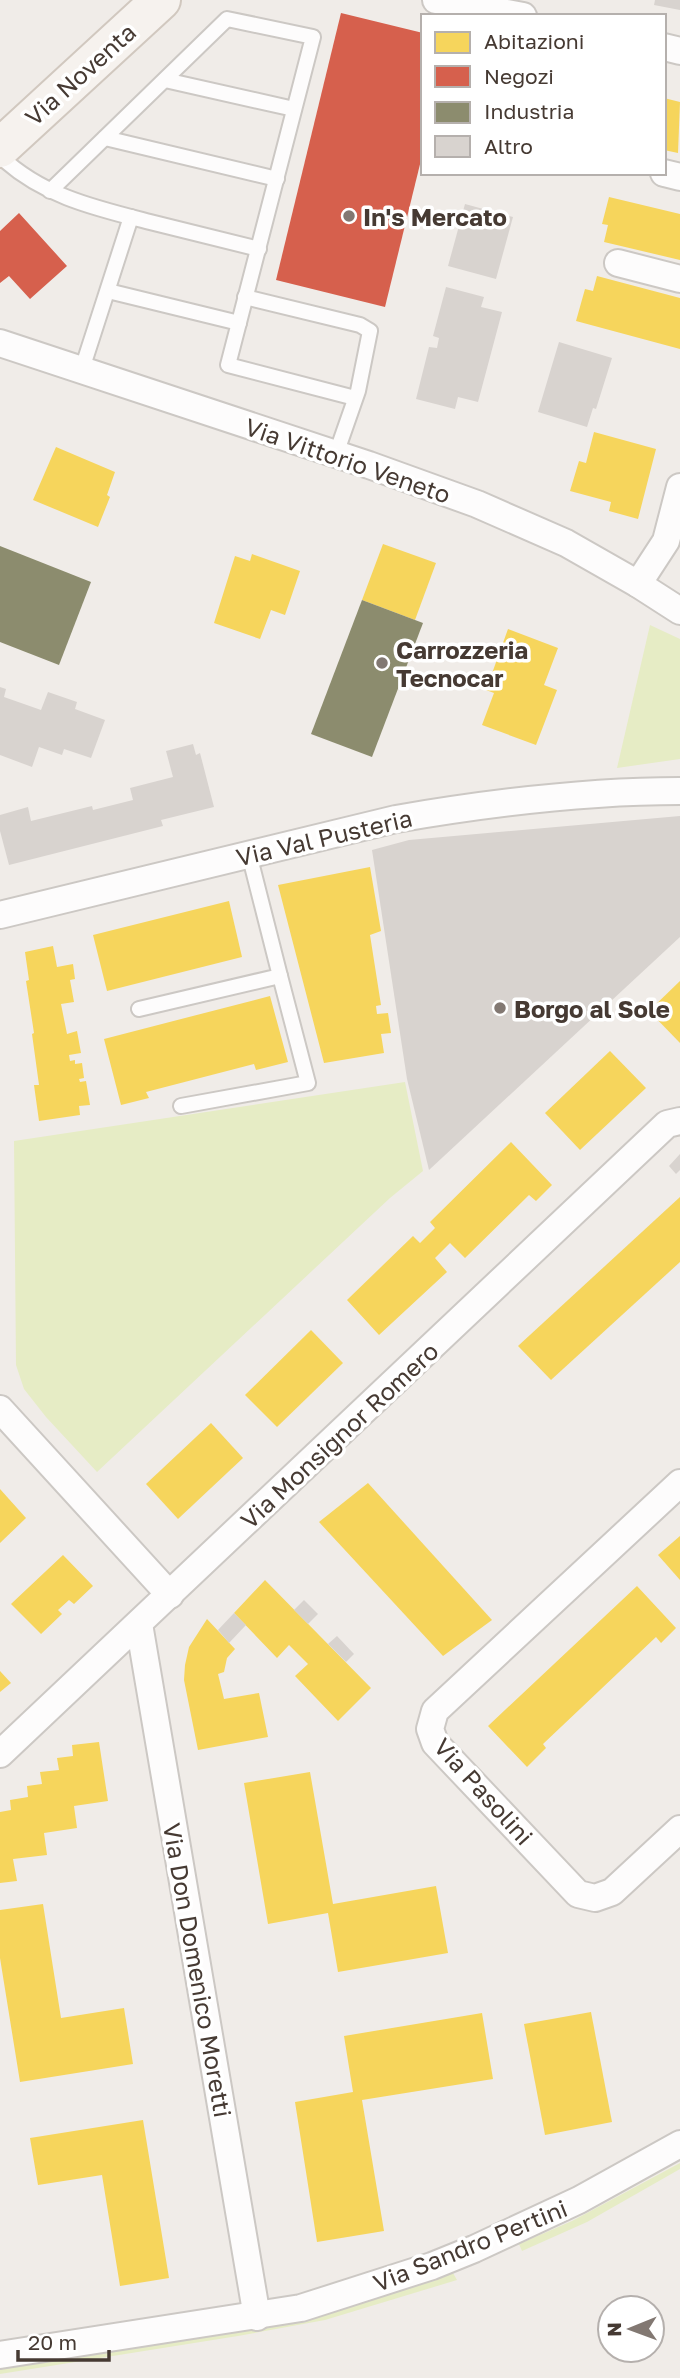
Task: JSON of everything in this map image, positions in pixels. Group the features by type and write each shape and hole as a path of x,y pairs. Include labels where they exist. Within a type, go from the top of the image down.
{"street":[{"path":"436,0 512,14"},
{"name":"Via Noventa","path":"0,148 156,2"},
{"path":"618,263 680,279"},
{"name":"Via Vittorio Veneto","path":"0,343 477,504 566,543 680,611"},
{"path":"638,584 666,541 680,487"},
{"name":"Via Val Pusteria","path":"653,790 680,781"},
{"name":"Via Val Pusteria","path":"0,915 396,819 518,801 680,790"},
{"name":"Via Monsignor Romero","path":"0,1754 667,1124 680,1121"},
{"path":"0,1409 170,1595"},
{"name":"Via Pasolini","path":"680,1483 435,1711 430,1729 435,1743 578,1894 594,1898 612,1892 680,1829"},
{"name":"Via Don Domenico Moretti","path":"139,1623 257,2317"},
{"name":"Via Sandro Pertini","path":"0,2355 257,2317 301,2308 432,2266 579,2200 680,2144"}],"lane":[{"path":"50,191 227,19 313,37 228,365 355,398"},
{"path":"165,80 294,109"},
{"path":"105,138 277,179"},
{"path":"0,156 16,172 80,204 259,249"},
{"path":"82,369 131,217"},
{"path":"108,291 239,323"},
{"path":"246,298 360,325 370,331 355,398 335,454"},
{"path":"181,1106 308,1083 249,854"},
{"path":"139,1009 280,975"}],"green space":[{"path":"650,625 680,639 680,759 617,768"},
{"path":"405,1082 423,1171 390,1198 97,1472 24,1389 16,1365 14,1141"},
{"path":"680,2163 680,2169 587,2222 522,2251 519,2244 572,2221"},
{"path":"453,2273 457,2280 325,2320 0,2374 0,2368 294,2321 370,2301"}],"building: Abitazioni":[{"path":"666,98 680,102 678,153 666,150"},
{"path":"609,197 680,214 680,260 604,242 608,225 602,224"},
{"path":"597,276 680,298 680,349 576,321 585,289 593,291"},
{"path":"594,432 656,449 638,519 609,511 611,502 570,491 579,461 586,463"},
{"path":"56,447 115,472 107,495 110,497 98,527 33,500"},
{"path":"383,544 436,563 415,620 362,600"},
{"path":"252,554 300,571 285,615 271,610 260,639 214,623 235,556 250,561"},
{"path":"508,629 558,648 544,685 557,690 536,745 482,725 494,693 486,690"},
{"path":"370,867 381,931 370,935 381,1005 376,1006 377,1014 388,1013 391,1033 381,1034 384,1053 324,1063 278,885"},
{"path":"229,901 242,957 107,991 93,935"},
{"path":"53,946 57,967 73,964 75,979 70,980 74,1002 61,1004 67,1034 77,1031 81,1053 69,1055 70,1061 75,1060 75,1064 82,1063 84,1078 79,1079 80,1082 86,1081 90,1105 79,1106 80,1115 39,1121 34,1085 39,1085 25,952"},
{"path":"680,981 680,1043 649,1011"},
{"path":"270,996 288,1062 256,1070 254,1064 146,1092 149,1098 121,1105 104,1039"},
{"path":"610,1051 646,1088 580,1150 545,1113"},
{"path":"511,1142 552,1185 536,1201 529,1195 465,1258 450,1243 435,1258 447,1272 379,1335 347,1300 413,1236 420,1243 435,1228 430,1222"},
{"path":"680,1197 680,1262 551,1380 518,1346"},
{"path":"311,1330 343,1363 277,1427 245,1395"},
{"path":"211,1423 243,1458 178,1519 146,1484"},
{"path":"368,1483 492,1620 443,1656 319,1522"},
{"path":"0,1489 26,1518 0,1543"},
{"path":"680,1536 680,1580 658,1555"},
{"path":"63,1555 93,1586 74,1604 69,1600 58,1610 62,1614 41,1634 11,1604"},
{"path":"265,1580 371,1688 338,1721 295,1676 308,1664 289,1645 277,1658 234,1613"},
{"path":"637,1586 676,1628 661,1643 656,1637 543,1744 546,1748 527,1767 488,1726"},
{"path":"207,1619 235,1649 227,1658 224,1672 218,1674 224,1699 259,1693 268,1737 198,1750 184,1680 185,1665 189,1647"},
{"path":"0,1671 11,1683 0,1692"},
{"path":"99,1742 108,1801 74,1806 77,1828 44,1833 47,1855 13,1859 17,1881 0,1883 0,1812 11,1810 10,1800 28,1797 27,1786 42,1784 40,1772 59,1770 57,1758 73,1756 72,1745"},
{"path":"310,1772 333,1904 436,1886 448,1953 338,1972 328,1913 268,1924 244,1783"},
{"path":"43,1904 61,2018 124,2008 133,2064 20,2082 0,1958 0,1910"},
{"path":"591,2012 612,2122 545,2135 524,2024"},
{"path":"482,2013 493,2079 362,2100 384,2231 317,2242 295,2102 353,2092 344,2036"},
{"path":"143,2120 169,2278 120,2286 102,2175 38,2185 30,2138"}],"building: Negozi":[{"name":"In's Mercato","path":"341,13 421,33 421,160 385,307 276,280"},
{"path":"19,213 67,266 30,299 9,276 0,283 0,231"}],"building: Industria":[{"path":"0,546 91,582 59,665 0,642"},
{"path":"362,600 423,623 372,757 311,734"}],"building: Altro":[{"path":"655,0 680,0 680,10 654,5"},
{"path":"465,204 513,217 496,279 448,266"},
{"path":"446,287 484,297 481,307 502,312 478,402 458,397 455,409 416,399 429,347 437,348 439,338 433,336"},
{"path":"559,342 612,358 596,409 593,408 587,427 538,412"},
{"path":"0,687 6,689 4,697 41,710 48,692 77,702 75,709 105,720 91,758 64,749 62,755 39,747 32,767 0,755"},
{"path":"193,744 196,755 200,753 214,807 161,820 163,826 9,865 0,831 0,815 28,807 31,821 92,806 93,810 133,800 130,788 173,777 166,751"},
{"name":"Borgo al Sole","path":"680,816 680,937 429,1170 407,1079 372,850 409,840"},
{"path":"680,1154 680,1170 676,1174 669,1166"},
{"path":"304,1600 318,1614 308,1624 294,1610"},
{"path":"234,1613 246,1625 229,1643 218,1630"},
{"path":"337,1636 354,1654 346,1662 328,1644"}],"place":[{"name":"In's Mercato","path":"349,216"},
{"name":"Carrozzeria Tecnocar","path":"382,663"},
{"name":"Borgo al Sole","path":"500,1008"}]}
